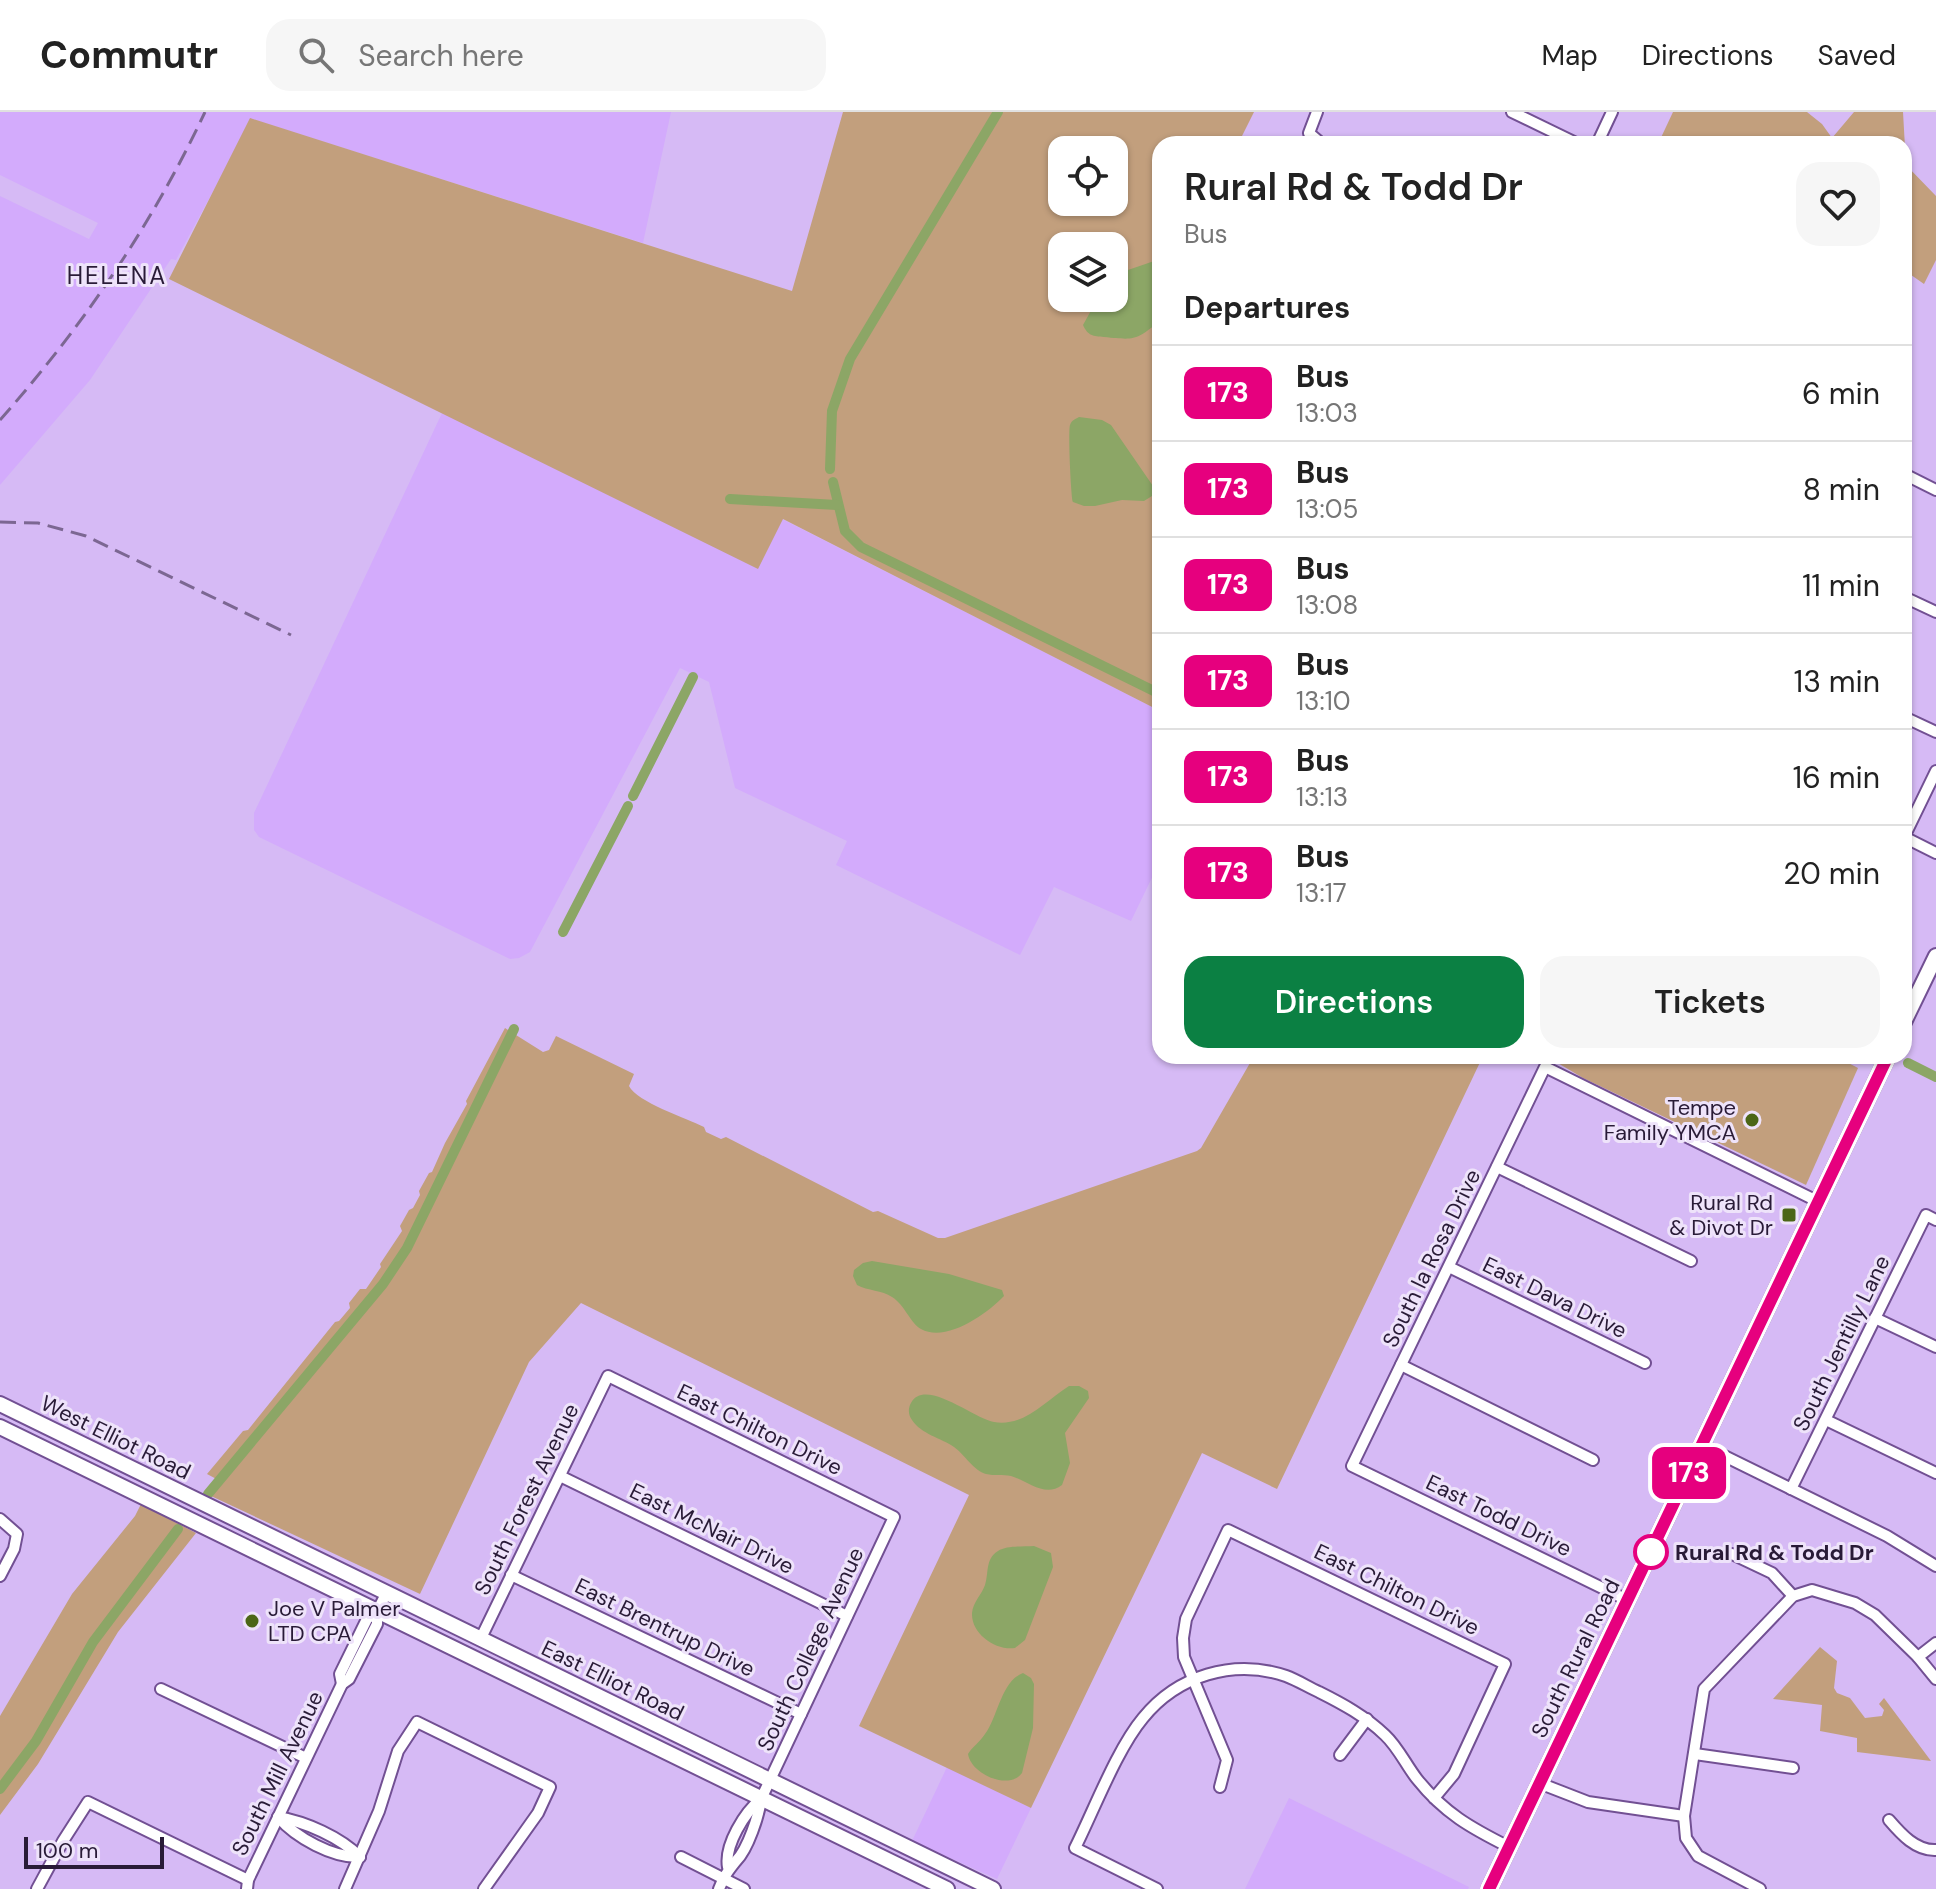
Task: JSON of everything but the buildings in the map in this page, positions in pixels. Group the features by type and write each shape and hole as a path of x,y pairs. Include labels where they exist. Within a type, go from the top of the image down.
{"main road":[{"path":"1912,1006 1936,956"},
{"name":"South Rural Road","path":"1489,1889 1884,1064"},
{"name":"West Elliot Road","path":"0,1404 213,1510"},
{"name":"West Elliot Road","path":"0,1427 175,1513"},
{"name":"East Elliot Road","path":"213,1510 993,1889"},
{"name":"East Elliot Road","path":"175,1513 947,1889"},
{"path":"858,1846 866,1828"}],"street":[{"path":"1313,136 1309,133 1317,112"},
{"path":"1512,112 1562,136"},
{"path":"1601,136 1612,112"},
{"path":"1912,478 1936,490"},
{"path":"1912,601 1936,612"},
{"path":"1912,721 1936,732"},
{"path":"1912,820 1936,771"},
{"path":"1912,841 1936,853"},
{"name":"South la Rosa Drive","path":"1352,1466 1545,1067 1819,1202"},
{"path":"1497,1167 1691,1261"},
{"name":"South Jentilly Lane","path":"1791,1489 1875,1318 1931,1217"},
{"name":"East Dava Drive","path":"1449,1267 1645,1363"},
{"path":"1875,1318 1936,1347"},
{"path":"1401,1365 1593,1460"},
{"name":"South Forest Avenue","path":"480,1640 608,1376"},
{"name":"East Chilton Drive","path":"608,1376 894,1517"},
{"path":"1826,1420 1936,1473"},
{"path":"1702,1445 1887,1536 1936,1566"},
{"name":"East Todd Drive","path":"1352,1466 1627,1600"},
{"name":"East McNair Drive","path":"560,1476 847,1616"},
{"name":"South College Avenue","path":"721,1884 728,1867 726,1856 740,1841 749,1809 761,1799 770,1781 894,1517"},
{"path":"0,1519 17,1534 14,1549 0,1576"},
{"name":"East Chilton Drive","path":"1193,1679 1184,1657 1186,1619 1228,1530 1505,1664 1454,1774 1434,1798"},
{"path":"1732,1554 1772,1573 1793,1596"},
{"name":"East Brentrup Drive","path":"511,1575 801,1714"},
{"path":"1760,1889 1698,1856 1686,1838 1684,1816 1704,1689 1793,1596 1812,1590 1855,1603 1875,1615 1936,1679"},
{"name":"South Mill Avenue","path":"238,1889 248,1884 342,1684 340,1674 365,1621 377,1612 386,1594"},
{"path":"1918,1657 1936,1643"},
{"path":"1157,1889 1075,1848 1142,1718 1165,1696 1193,1679 1229,1669 1261,1670 1287,1676 1347,1706 1389,1739 1434,1798 1457,1820 1509,1847"},
{"path":"1193,1679 1227,1760 1220,1787"},
{"path":"161,1689 306,1758"},
{"path":"1340,1755 1367,1719"},
{"path":"345,1889 379,1811 398,1751 417,1722 550,1787 538,1813 484,1889"},
{"path":"1695,1754 1793,1768"},
{"path":"1539,1783 1588,1802 1684,1816"},
{"path":"37,1889 88,1802 248,1884"},
{"path":"278,1817 295,1820 324,1840 350,1847 360,1857"},
{"path":"1889,1820 1906,1839 1929,1850 1936,1850"},
{"path":"681,1857 721,1884 744,1889"}],"shaded area":[{"path":"0,112 671,112 643,243 252,119 176,260 171,259 90,380 0,485 0,196 89,239 98,223 0,175"},
{"path":"843,112 1254,112 1242,136 1152,136 1152,707 783,519 758,569 169,279 250,118 792,291"},
{"path":"1673,112 1807,112 1831,136 1662,136"},
{"path":"1854,112 1903,112 1904,136 1834,136"},
{"path":"1912,171 1936,196 1936,260 1924,284 1912,276"},
{"path":"1152,262 1152,327 1129,339 1091,335 1083,325 1090,312 1128,312 1128,270"},
{"path":"442,413 758,568 782,519 1152,707 1152,878 1131,921 1054,887 1020,955 836,865 847,841 735,788 709,682 680,668 530,952 519,958 510,959 259,837 254,830 254,813"},
{"path":"1079,417 1102,420 1111,425 1152,485 1152,496 1144,501 1122,500 1095,506 1073,502 1069,430 1072,422"},
{"path":"505,1028 543,1052 549,1050 556,1036 634,1074 629,1086 652,1104 704,1127 706,1132 721,1139 726,1137 873,1212 878,1211 938,1238 945,1238 1197,1151 1249,1064 1479,1064 1277,1489 1202,1453 1031,1808 859,1726 969,1495 581,1303 529,1362 420,1594 211,1496 222,1482 207,1474 243,1431 248,1430 381,1267"},
{"path":"1559,1064 1850,1064 1858,1068 1806,1185"},
{"path":"872,1261 949,1274 1002,1290 1004,1296 966,1324 942,1332 931,1332 917,1326 892,1297 857,1285 854,1270"},
{"path":"1069,1386 1079,1386 1088,1391 1089,1398 1065,1433 1070,1463 1062,1485 1056,1489 1043,1489 1011,1476 982,1472 954,1447 921,1429 909,1414 911,1403 918,1396 927,1395 985,1419 1005,1423 1034,1412"},
{"path":"141,1504 196,1533 118,1632 38,1764 0,1815 0,1716 72,1594 135,1516"},
{"path":"1034,1546 1051,1553 1053,1567 1025,1640 1015,1648 1000,1647 980,1634 973,1621 973,1609 985,1585 989,1562 994,1554 1006,1548"},
{"path":"1820,1647 1837,1661 1834,1688 1837,1693 1850,1698 1865,1718 1882,1716 1884,1710 1879,1704 1884,1698 1931,1761 1857,1752 1857,1738 1820,1731 1822,1705 1773,1699"},
{"path":"1023,1673 1034,1684 1033,1728 1022,1773 1008,1780 991,1778 976,1768 968,1754 989,1727 1010,1684"},
{"path":"947,1767 1031,1808 997,1879 912,1841"},
{"path":"1289,1798 1469,1887 1468,1889 1245,1889"}],"waterway":[{"path":"830,469 832,411 850,359 998,112"},
{"path":"833,482 845,531 861,547 1152,690"},
{"path":"730,499 837,505"},
{"path":"633,796 693,677"},
{"path":"563,932 628,806"},
{"path":"208,1494 383,1284 407,1248 514,1029"},
{"path":"1910,1064 1936,1077"},
{"path":"0,1789 36,1741 93,1642 178,1529"}],"railway":[{"path":"0,420 60,348 114,273 162,195 205,112"},
{"path":"0,522 38,523 86,536 291,635"}],"bus line":[{"name":"173","path":"1489,1889 1884,1064"}],"place":[{"name":"Tempe Family YMCA","path":"1752,1120"},
{"name":"Rural Rd & Divot Dr","path":"1789,1215"},
{"name":"Rural Rd & Todd Dr","path":"1651,1552"},
{"name":"Joe V Palmer LTD CPA","path":"252,1621"}],"district":[{"name":"HELENA","path":"117,276"}]}
